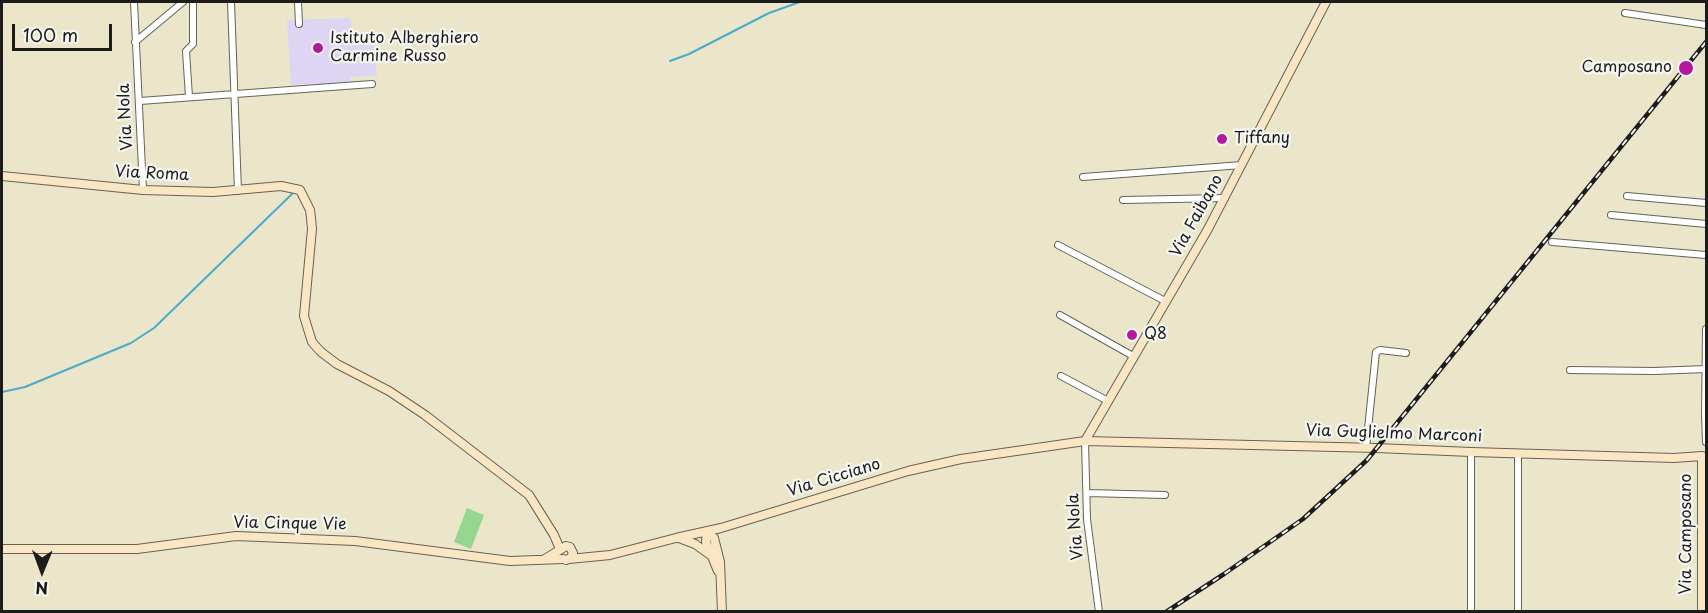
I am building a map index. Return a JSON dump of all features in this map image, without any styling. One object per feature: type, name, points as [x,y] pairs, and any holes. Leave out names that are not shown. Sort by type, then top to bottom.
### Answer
[{"type":"street","name":"Via Nola","points":[[134,2],[143,190]]},
{"type":"street","points":[[135,42],[183,2]]},
{"type":"street","points":[[189,97],[186,51],[194,44],[193,2]]},
{"type":"street","points":[[231,2],[238,191]]},
{"type":"street","points":[[298,2],[299,24]]},
{"type":"street","name":"Via Faibano","points":[[1085,441],[1225,198],[1326,2]]},
{"type":"street","points":[[1625,13],[1707,26]]},
{"type":"street","points":[[140,101],[372,84]]},
{"type":"street","points":[[1083,177],[1242,165]]},
{"type":"street","name":"Via Roma","points":[[2,176],[143,190],[238,191],[281,186],[300,190],[310,210],[312,229],[304,316],[312,342],[337,364],[390,391],[425,415],[528,495],[565,553]]},
{"type":"street","points":[[1627,196],[1707,203]]},
{"type":"street","points":[[1123,200],[1225,198]]},
{"type":"street","points":[[1611,215],[1707,224]]},
{"type":"street","points":[[1552,242],[1707,255]]},
{"type":"street","points":[[1058,245],[1165,301]]},
{"type":"street","points":[[1060,315],[1133,357]]},
{"type":"street","points":[[1707,329],[1707,442]]},
{"type":"street","points":[[1366,448],[1376,352],[1406,353]]},
{"type":"street","points":[[1570,370],[1706,369]]},
{"type":"street","points":[[1061,376],[1108,401]]},
{"type":"street","name":"Via Nola","points":[[1085,441],[1087,519],[1099,612]]},
{"type":"street","name":"Via Guglielmo Marconi","points":[[1085,441],[1674,458],[1704,453]]},
{"type":"street","name":"Via Cicciano","points":[[565,553],[595,557],[618,554],[721,528],[908,471],[961,459],[1085,441]]},
{"type":"street","points":[[1471,612],[1472,452]]},
{"type":"street","points":[[1518,453],[1518,612]]},
{"type":"street","name":"Via Camposano","points":[[1702,612],[1704,453]]},
{"type":"street","points":[[1087,493],[1165,495]]},
{"type":"street","points":[[714,553],[721,528]]},
{"type":"street","points":[[707,532],[706,542],[714,553],[722,579],[722,612]]},
{"type":"street","name":"Via Cinque Vie","points":[[2,549],[137,549],[236,536],[355,541],[510,561],[542,560],[565,553]]},
{"type":"street","points":[[676,538],[714,553]]},
{"type":"shaded area","points":[[350,18],[353,36],[373,35],[377,76],[350,77],[351,83],[291,85],[287,20]]},
{"type":"green space","points":[[467,508],[484,515],[471,549],[454,542]]},
{"type":"waterway","points":[[670,61],[689,54],[769,13],[800,2]]},
{"type":"waterway","points":[[2,392],[25,387],[131,343],[154,328],[292,194]]},
{"type":"railway","points":[[1166,612],[1303,519],[1367,460],[1706,42]]},
{"type":"place","name":"Istituto Alberghiero Carmine Russo","points":[[318,48]]},
{"type":"place","name":"Camposano","points":[[1686,68]]},
{"type":"place","name":"Tiffany","points":[[1222,139]]},
{"type":"place","name":"Q8","points":[[1132,335]]}]
